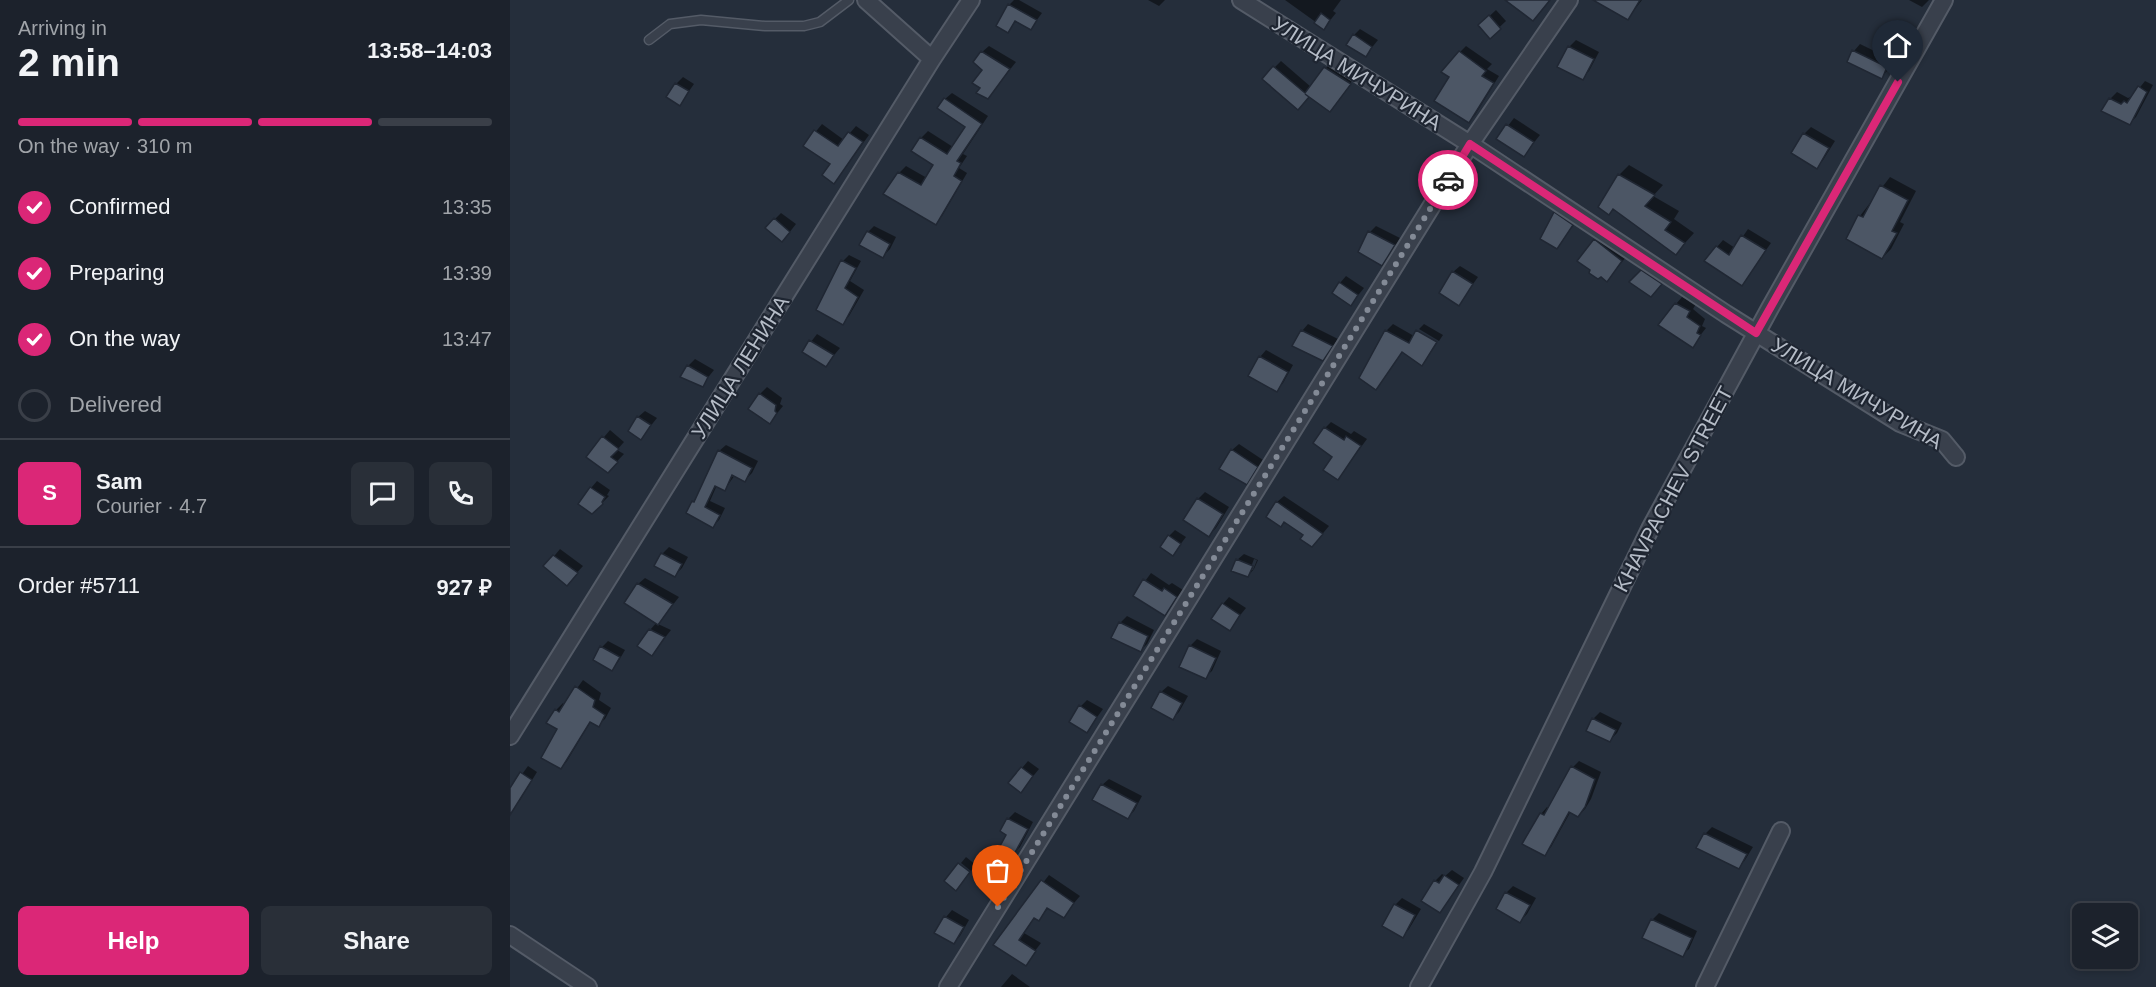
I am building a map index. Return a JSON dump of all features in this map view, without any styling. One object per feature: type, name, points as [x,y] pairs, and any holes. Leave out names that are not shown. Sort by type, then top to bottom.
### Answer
[{"type":"street","points":[[867,0],[932,59]]},
{"type":"street","name":"УЛИЦА ЛЕНИНА","points":[[510,736],[970,0]]},
{"type":"street","name":"УЛИЦА МИЧУРИНА","points":[[1241,0],[1470,144],[1756,333],[1900,423],[1942,440],[1956,458]]},
{"type":"street","points":[[948,987],[1470,144],[1569,0]]},
{"type":"street","name":"KHAVPACHEV STREET","points":[[1419,987],[1483,872],[1651,527],[1756,333],[1944,0]]},
{"type":"street","points":[[1705,987],[1781,831]]},
{"type":"street","points":[[510,935],[588,987]]},
{"type":"lane","points":[[649,40],[670,24],[701,20],[765,26],[804,26],[820,22],[849,0]]},
{"type":"building","points":[[1505,0],[1550,0],[1533,21]]},
{"type":"building","points":[[1593,0],[1640,0],[1628,20]]},
{"type":"building","points":[[1008,4],[1037,20],[1031,30],[1015,21],[1008,33],[996,26]]},
{"type":"building","points":[[1321,13],[1330,20],[1324,30],[1314,23]]},
{"type":"building","points":[[1489,15],[1501,29],[1490,39],[1478,25]]},
{"type":"building","points":[[1353,34],[1372,47],[1366,57],[1346,45]]},
{"type":"building","points":[[1568,46],[1594,59],[1583,80],[1557,67]]},
{"type":"building","points":[[1852,50],[1887,67],[1882,79],[1847,62]]},
{"type":"building","points":[[981,51],[1010,69],[988,99],[976,93],[980,88],[972,83],[982,70],[973,62]]},
{"type":"building","points":[[1459,51],[1486,71],[1482,76],[1494,83],[1469,123],[1434,101],[1449,77],[1441,72]]},
{"type":"building","points":[[1273,66],[1305,93],[1324,67],[1351,84],[1330,112],[1305,94],[1309,97],[1298,110],[1262,79]]},
{"type":"building","points":[[675,83],[689,91],[680,106],[666,97]]},
{"type":"building","points":[[2138,86],[2147,92],[2130,125],[2101,111],[2109,98],[2121,104],[2124,101],[2127,103]]},
{"type":"building","points":[[944,98],[982,124],[957,161],[961,163],[954,176],[962,181],[936,225],[883,194],[898,172],[921,185],[933,165],[911,151],[920,137],[947,154],[965,127],[937,108]]},
{"type":"building","points":[[1506,124],[1534,142],[1524,157],[1496,139]]},
{"type":"building","points":[[814,130],[838,146],[848,132],[863,142],[834,184],[822,175],[830,164],[803,146]]},
{"type":"building","points":[[1803,133],[1829,148],[1817,169],[1791,153]]},
{"type":"building","points":[[1618,174],[1655,195],[1645,206],[1671,222],[1665,230],[1685,243],[1676,255],[1613,209],[1609,215],[1598,207]]},
{"type":"building","points":[[1880,185],[1908,200],[1892,231],[1897,233],[1882,259],[1846,239],[1858,215],[1863,217]]},
{"type":"building","points":[[1554,212],[1573,225],[1557,249],[1540,239]]},
{"type":"building","points":[[774,218],[790,232],[782,242],[765,228]]},
{"type":"building","points":[[867,231],[890,244],[883,258],[859,245]]},
{"type":"building","points":[[1368,231],[1395,245],[1382,266],[1358,252]]},
{"type":"building","points":[[1741,235],[1766,250],[1742,286],[1704,261],[1716,246],[1729,255]]},
{"type":"building","points":[[1594,239],[1622,261],[1607,282],[1589,273],[1590,270],[1577,261]]},
{"type":"building","points":[[841,260],[856,268],[845,288],[858,297],[843,325],[816,310]]},
{"type":"building","points":[[1641,270],[1662,284],[1651,297],[1629,282]]},
{"type":"building","points":[[1452,271],[1473,284],[1459,306],[1439,293]]},
{"type":"building","points":[[1339,282],[1358,295],[1351,306],[1332,293]]},
{"type":"building","points":[[1675,303],[1690,311],[1687,317],[1700,326],[1697,333],[1701,335],[1693,348],[1658,325]]},
{"type":"building","points":[[1301,330],[1333,346],[1323,361],[1292,346]]},
{"type":"building","points":[[1385,330],[1409,343],[1416,330],[1437,342],[1422,366],[1402,352],[1376,390],[1359,378]]},
{"type":"building","points":[[809,340],[834,355],[826,367],[802,352]]},
{"type":"building","points":[[1259,356],[1288,372],[1277,392],[1248,376]]},
{"type":"building","points":[[687,365],[708,377],[703,387],[680,377]]},
{"type":"building","points":[[759,393],[776,405],[777,413],[770,424],[748,409]]},
{"type":"building","points":[[637,416],[651,425],[641,440],[628,431]]},
{"type":"building","points":[[1324,427],[1344,440],[1346,436],[1361,446],[1338,480],[1323,470],[1332,457],[1313,443]]},
{"type":"building","points":[[602,436],[619,449],[611,457],[618,462],[608,473],[586,457]]},
{"type":"building","points":[[1231,449],[1258,467],[1247,485],[1219,469]]},
{"type":"building","points":[[718,450],[752,468],[745,482],[732,475],[725,491],[715,486],[705,507],[720,515],[713,528],[686,513],[692,501],[694,502]]},
{"type":"building","points":[[590,487],[605,497],[603,504],[592,514],[578,504]]},
{"type":"building","points":[[1197,498],[1223,514],[1209,537],[1183,520]]},
{"type":"building","points":[[1276,501],[1323,534],[1312,547],[1300,539],[1303,535],[1284,522],[1281,527],[1266,517]]},
{"type":"building","points":[[1168,535],[1181,544],[1173,556],[1160,547]]},
{"type":"building","points":[[661,553],[682,564],[675,577],[654,566]]},
{"type":"building","points":[[553,555],[578,573],[567,586],[543,566]]},
{"type":"building","points":[[1236,559],[1253,566],[1248,577],[1231,571]]},
{"type":"building","points":[[1143,579],[1162,591],[1164,588],[1177,597],[1165,616],[1133,596]]},
{"type":"building","points":[[637,583],[673,604],[658,625],[624,603]]},
{"type":"building","points":[[1222,603],[1240,615],[1230,631],[1211,619]]},
{"type":"building","points":[[1119,622],[1148,636],[1141,652],[1111,638]]},
{"type":"building","points":[[649,629],[665,637],[652,656],[637,646]]},
{"type":"building","points":[[1189,645],[1216,658],[1206,679],[1179,667]]},
{"type":"building","points":[[600,646],[620,657],[612,671],[593,660]]},
{"type":"building","points":[[575,686],[595,700],[593,707],[605,715],[599,727],[590,722],[561,769],[541,758],[557,729],[546,723],[555,709],[559,712]]},
{"type":"building","points":[[1160,691],[1182,703],[1173,720],[1151,708]]},
{"type":"building","points":[[1079,705],[1097,717],[1087,733],[1069,722]]},
{"type":"building","points":[[1592,718],[1616,730],[1610,742],[1586,731]]},
{"type":"building","points":[[1571,766],[1595,779],[1585,807],[1578,817],[1569,812],[1545,856],[1522,844],[1540,813],[1544,815]]},
{"type":"building","points":[[1021,767],[1033,776],[1021,793],[1008,783]]},
{"type":"building","points":[[520,772],[532,780],[510,815],[510,788]]},
{"type":"building","points":[[1101,784],[1137,803],[1128,819],[1092,800]]},
{"type":"building","points":[[1007,818],[1028,829],[1013,856],[999,848],[1006,835],[1000,831]]},
{"type":"building","points":[[1704,833],[1747,854],[1739,869],[1696,848]]},
{"type":"building","points":[[958,863],[970,872],[956,891],[944,881]]},
{"type":"building","points":[[1444,875],[1459,885],[1440,913],[1421,901],[1434,880],[1439,883]]},
{"type":"building","points":[[1041,880],[1074,903],[1064,918],[1047,908],[1039,921],[1034,918],[1019,940],[1036,951],[1026,966],[993,945]]},
{"type":"building","points":[[1505,892],[1530,905],[1520,923],[1496,909]]},
{"type":"building","points":[[1394,904],[1415,915],[1403,938],[1382,926]]},
{"type":"building","points":[[944,916],[964,927],[954,944],[934,933]]},
{"type":"building","points":[[1651,919],[1692,938],[1683,957],[1642,938]]},
{"type":"way so far","points":[[998,907],[1448,180]]},
{"type":"route","points":[[1448,180],[1470,144],[1756,333],[1898,82]]}]
